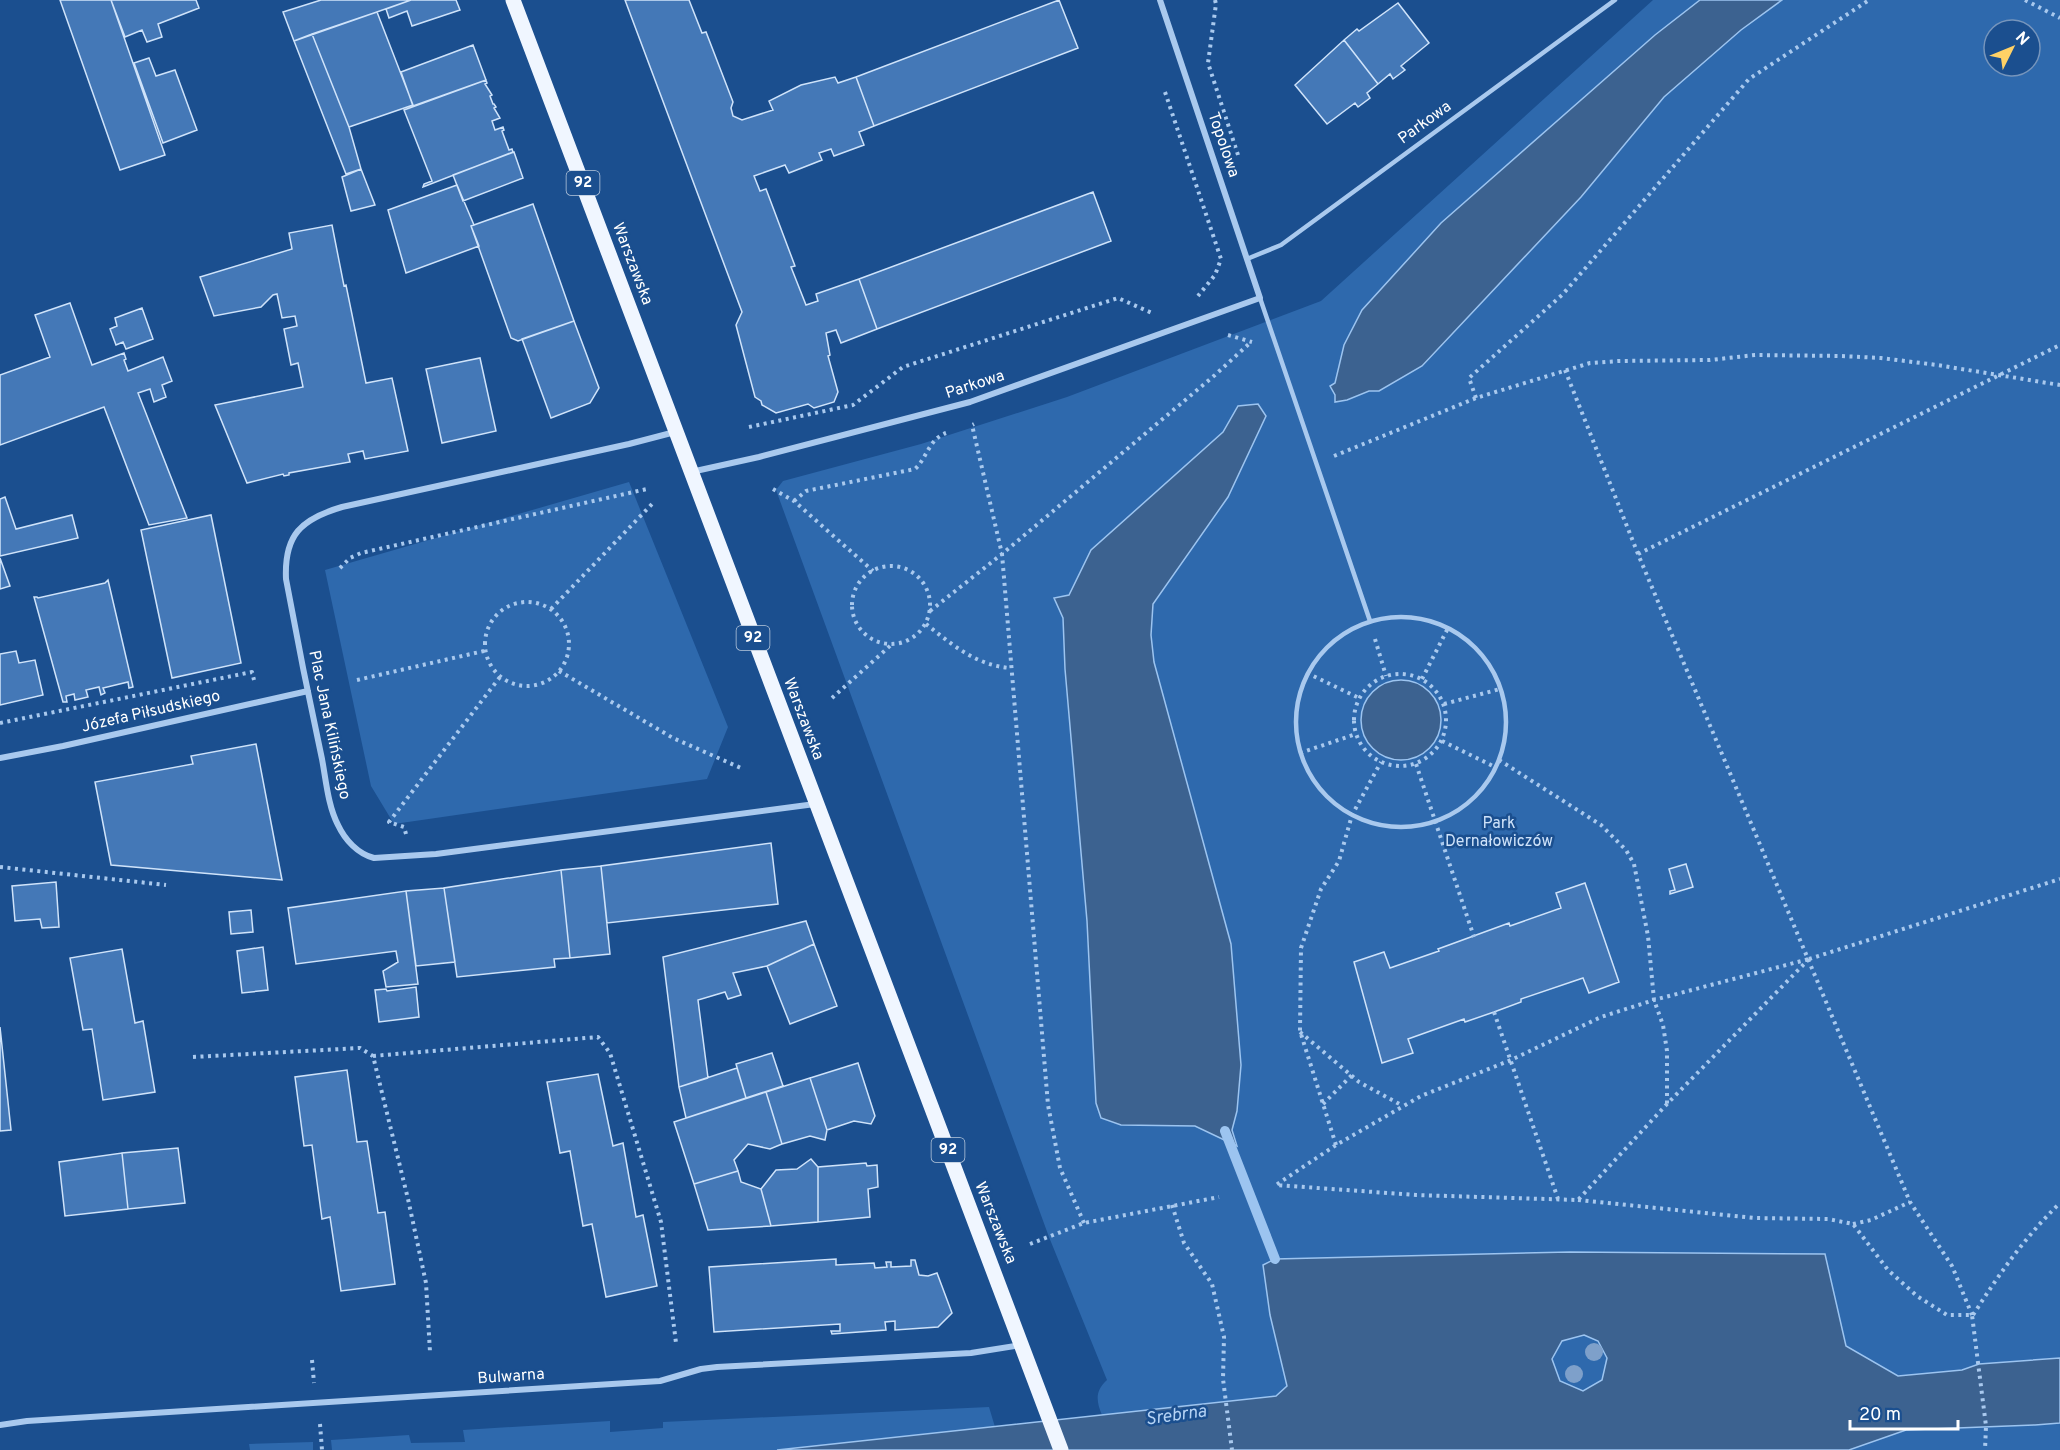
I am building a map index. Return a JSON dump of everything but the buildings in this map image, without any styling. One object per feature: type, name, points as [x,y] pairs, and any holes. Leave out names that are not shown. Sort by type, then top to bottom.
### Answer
[{"type":"main road","name":"Warszawska","points":[[513,0],[1061,1450]]},
{"type":"street","name":"Topolowa","points":[[1160,0],[1260,298]]},
{"type":"street","name":"Parkowa","points":[[691,472],[759,457],[970,402],[1260,298]]},
{"type":"street","name":"Plac Jana Kilińskiego","points":[[675,432],[342,507],[314,517],[295,532],[288,547],[285,565],[286,579],[337,824],[345,836],[365,856],[374,858],[436,854],[815,804]]},
{"type":"street","name":"Józefa Piłsudskiego","points":[[0,758],[308,691]]},
{"type":"street","name":"Bulwarna","points":[[0,1425],[27,1421],[660,1381],[701,1369],[717,1367],[971,1353],[1022,1345]]},
{"type":"lane","name":"Parkowa","points":[[1246,259],[1281,245],[1615,0]]},
{"type":"lane","points":[[1260,298],[1370,621]]},
{"type":"lane","points":[[1389,617],[1409,617],[1448,628],[1470,643],[1488,664],[1500,689],[1506,724],[1499,760],[1481,790],[1460,809],[1436,821],[1408,827],[1379,825],[1352,815],[1330,800],[1312,778],[1300,753],[1295,726],[1298,699],[1307,673],[1330,644],[1344,633],[1370,621],[1389,617]]},
{"type":"path","points":[[1215,0],[1208,63],[1240,163]]},
{"type":"path","points":[[1476,398],[1469,378],[1563,294],[1749,79],[1869,0]]},
{"type":"path","points":[[2025,0],[2060,18]]},
{"type":"path","points":[[1165,91],[1221,259],[1215,275],[1205,290],[1194,299]]},
{"type":"path","points":[[749,427],[853,405],[903,367],[1118,298],[1153,314]]},
{"type":"path","points":[[1218,338],[1229,334]]},
{"type":"path","points":[[930,611],[1002,554],[1251,342]]},
{"type":"path","points":[[1638,554],[2060,345]]},
{"type":"path","points":[[1317,462],[1476,398],[1590,363],[1710,360],[1755,355],[1881,358],[2060,385]]},
{"type":"path","points":[[1565,370],[1638,554],[1910,1202],[1952,1266],[1972,1316],[1986,1426],[1984,1450]]},
{"type":"path","points":[[962,428],[983,421]]},
{"type":"path","points":[[972,425],[1002,554],[1048,1105],[1060,1168],[1084,1223]]},
{"type":"path","points":[[794,501],[806,490],[915,469],[921,464],[935,438],[951,432]]},
{"type":"path","points":[[340,568],[350,558],[361,553],[647,489]]},
{"type":"path","points":[[773,489],[794,501],[873,571]]},
{"type":"path","points":[[550,609],[653,503]]},
{"type":"path","points":[[885,567],[897,567],[914,574],[925,588],[930,599],[930,611],[926,624],[912,639],[892,644],[879,642],[867,636],[858,627],[852,602],[855,590],[862,579],[873,571],[885,567]]},
{"type":"path","points":[[538,603],[561,618],[567,631],[569,645],[567,659],[549,680],[538,685],[512,684],[500,677],[493,670],[484,651],[486,630],[491,620],[512,604],[538,603]]},
{"type":"path","points":[[1370,621],[1386,676]]},
{"type":"path","points":[[926,624],[957,648],[994,667],[1011,668]]},
{"type":"path","points":[[1422,679],[1448,628]]},
{"type":"path","points":[[832,698],[892,644]]},
{"type":"path","points":[[357,681],[484,651]]},
{"type":"path","points":[[559,671],[673,738],[741,768]]},
{"type":"path","points":[[0,723],[252,672],[258,702]]},
{"type":"path","points":[[1307,673],[1359,698]]},
{"type":"path","points":[[1406,673],[1422,679],[1432,685],[1444,704],[1446,725],[1442,741],[1431,756],[1416,764],[1398,767],[1381,762],[1367,753],[1357,739],[1353,723],[1355,706],[1363,691],[1376,680],[1386,676],[1406,673]]},
{"type":"path","points":[[410,856],[404,827],[389,822],[500,677]]},
{"type":"path","points":[[1444,704],[1500,689]]},
{"type":"path","points":[[1300,753],[1356,734]]},
{"type":"path","points":[[1442,741],[1495,767]]},
{"type":"path","points":[[1499,760],[1601,825],[1626,850],[1634,864],[1648,936],[1654,1000],[1663,1025],[1667,1051],[1667,1104]]},
{"type":"path","points":[[1336,1145],[1300,1031],[1301,948],[1321,889],[1339,861],[1352,815],[1381,762]]},
{"type":"path","points":[[1416,764],[1474,937]]},
{"type":"path","points":[[0,867],[166,885]]},
{"type":"path","points":[[1910,1202],[1871,1220],[1853,1224],[1828,1219],[1755,1218],[1578,1200],[1416,1195],[1276,1185],[1336,1145],[1421,1096],[1510,1060],[1601,1017],[1654,1000],[1809,959],[2060,879]]},
{"type":"path","points":[[1578,1200],[1667,1104],[1809,959]]},
{"type":"path","points":[[1494,1012],[1558,1199]]},
{"type":"path","points":[[1300,1031],[1359,1082],[1403,1106]]},
{"type":"path","points":[[193,1057],[360,1048],[373,1056],[598,1037],[610,1053],[661,1222],[676,1343]]},
{"type":"path","points":[[373,1056],[426,1283],[430,1352]]},
{"type":"path","points":[[1323,1104],[1352,1075]]},
{"type":"path","points":[[1030,1244],[1084,1223],[1219,1197]]},
{"type":"path","points":[[1972,1316],[2006,1263],[2060,1203]]},
{"type":"path","points":[[1172,1205],[1184,1243],[1212,1284],[1224,1336],[1223,1379],[1232,1450]]},
{"type":"path","points":[[1853,1224],[1888,1270],[1917,1296],[1947,1315],[1972,1316]]},
{"type":"path","points":[[312,1360],[315,1390]]},
{"type":"path","points":[[319,1417],[322,1450]]},
{"type":"green space","name":"Park Dernałowiczów","points":[[1653,0],[2060,0],[2060,1450],[1128,1450],[1117,1414],[1102,1415],[1098,1396],[1100,1388],[1107,1380],[1049,1237],[776,490],[783,481],[921,444],[1067,397],[1321,301]]},
{"type":"green space","points":[[629,482],[728,727],[707,779],[394,824],[371,786],[325,570]]},
{"type":"green space","points":[[989,1407],[995,1427],[777,1450],[332,1450],[331,1440],[409,1435],[411,1443],[465,1442],[463,1430],[610,1421],[610,1432],[663,1428],[663,1422]]},
{"type":"green space","points":[[313,1442],[313,1450],[250,1450],[249,1444]]},
{"type":"water","points":[[1700,0],[1782,0],[1741,30],[1664,97],[1581,197],[1422,366],[1379,391],[1369,391],[1335,402],[1335,395],[1330,386],[1335,383],[1344,345],[1362,310],[1441,223],[1655,35]]},
{"type":"water","points":[[1258,404],[1266,416],[1228,497],[1153,604],[1151,635],[1154,662],[1231,944],[1241,1065],[1237,1111],[1232,1130],[1237,1146],[1195,1126],[1121,1125],[1101,1118],[1096,1103],[1087,921],[1065,669],[1063,618],[1054,598],[1069,595],[1091,550],[1223,432],[1238,406]]},
{"type":"water","points":[[1401,680],[1416,683],[1429,692],[1438,705],[1441,720],[1438,735],[1429,748],[1416,757],[1401,760],[1386,757],[1373,748],[1364,735],[1361,720],[1364,705],[1373,692],[1386,683]]},
{"type":"water","name":"Srebrna","points":[[1570,1252],[1825,1254],[1846,1346],[1898,1376],[1962,1370],[1979,1364],[2060,1358],[2060,1423],[1906,1430],[1849,1450],[777,1450],[1276,1396],[1287,1386],[1270,1315],[1263,1265],[1275,1259]],"holes":[[[1584,1335],[1598,1341],[1607,1358],[1602,1380],[1583,1391],[1560,1381],[1552,1359],[1562,1341]]]},
{"type":"waterway","points":[[1225,1131],[1275,1259]]}]
